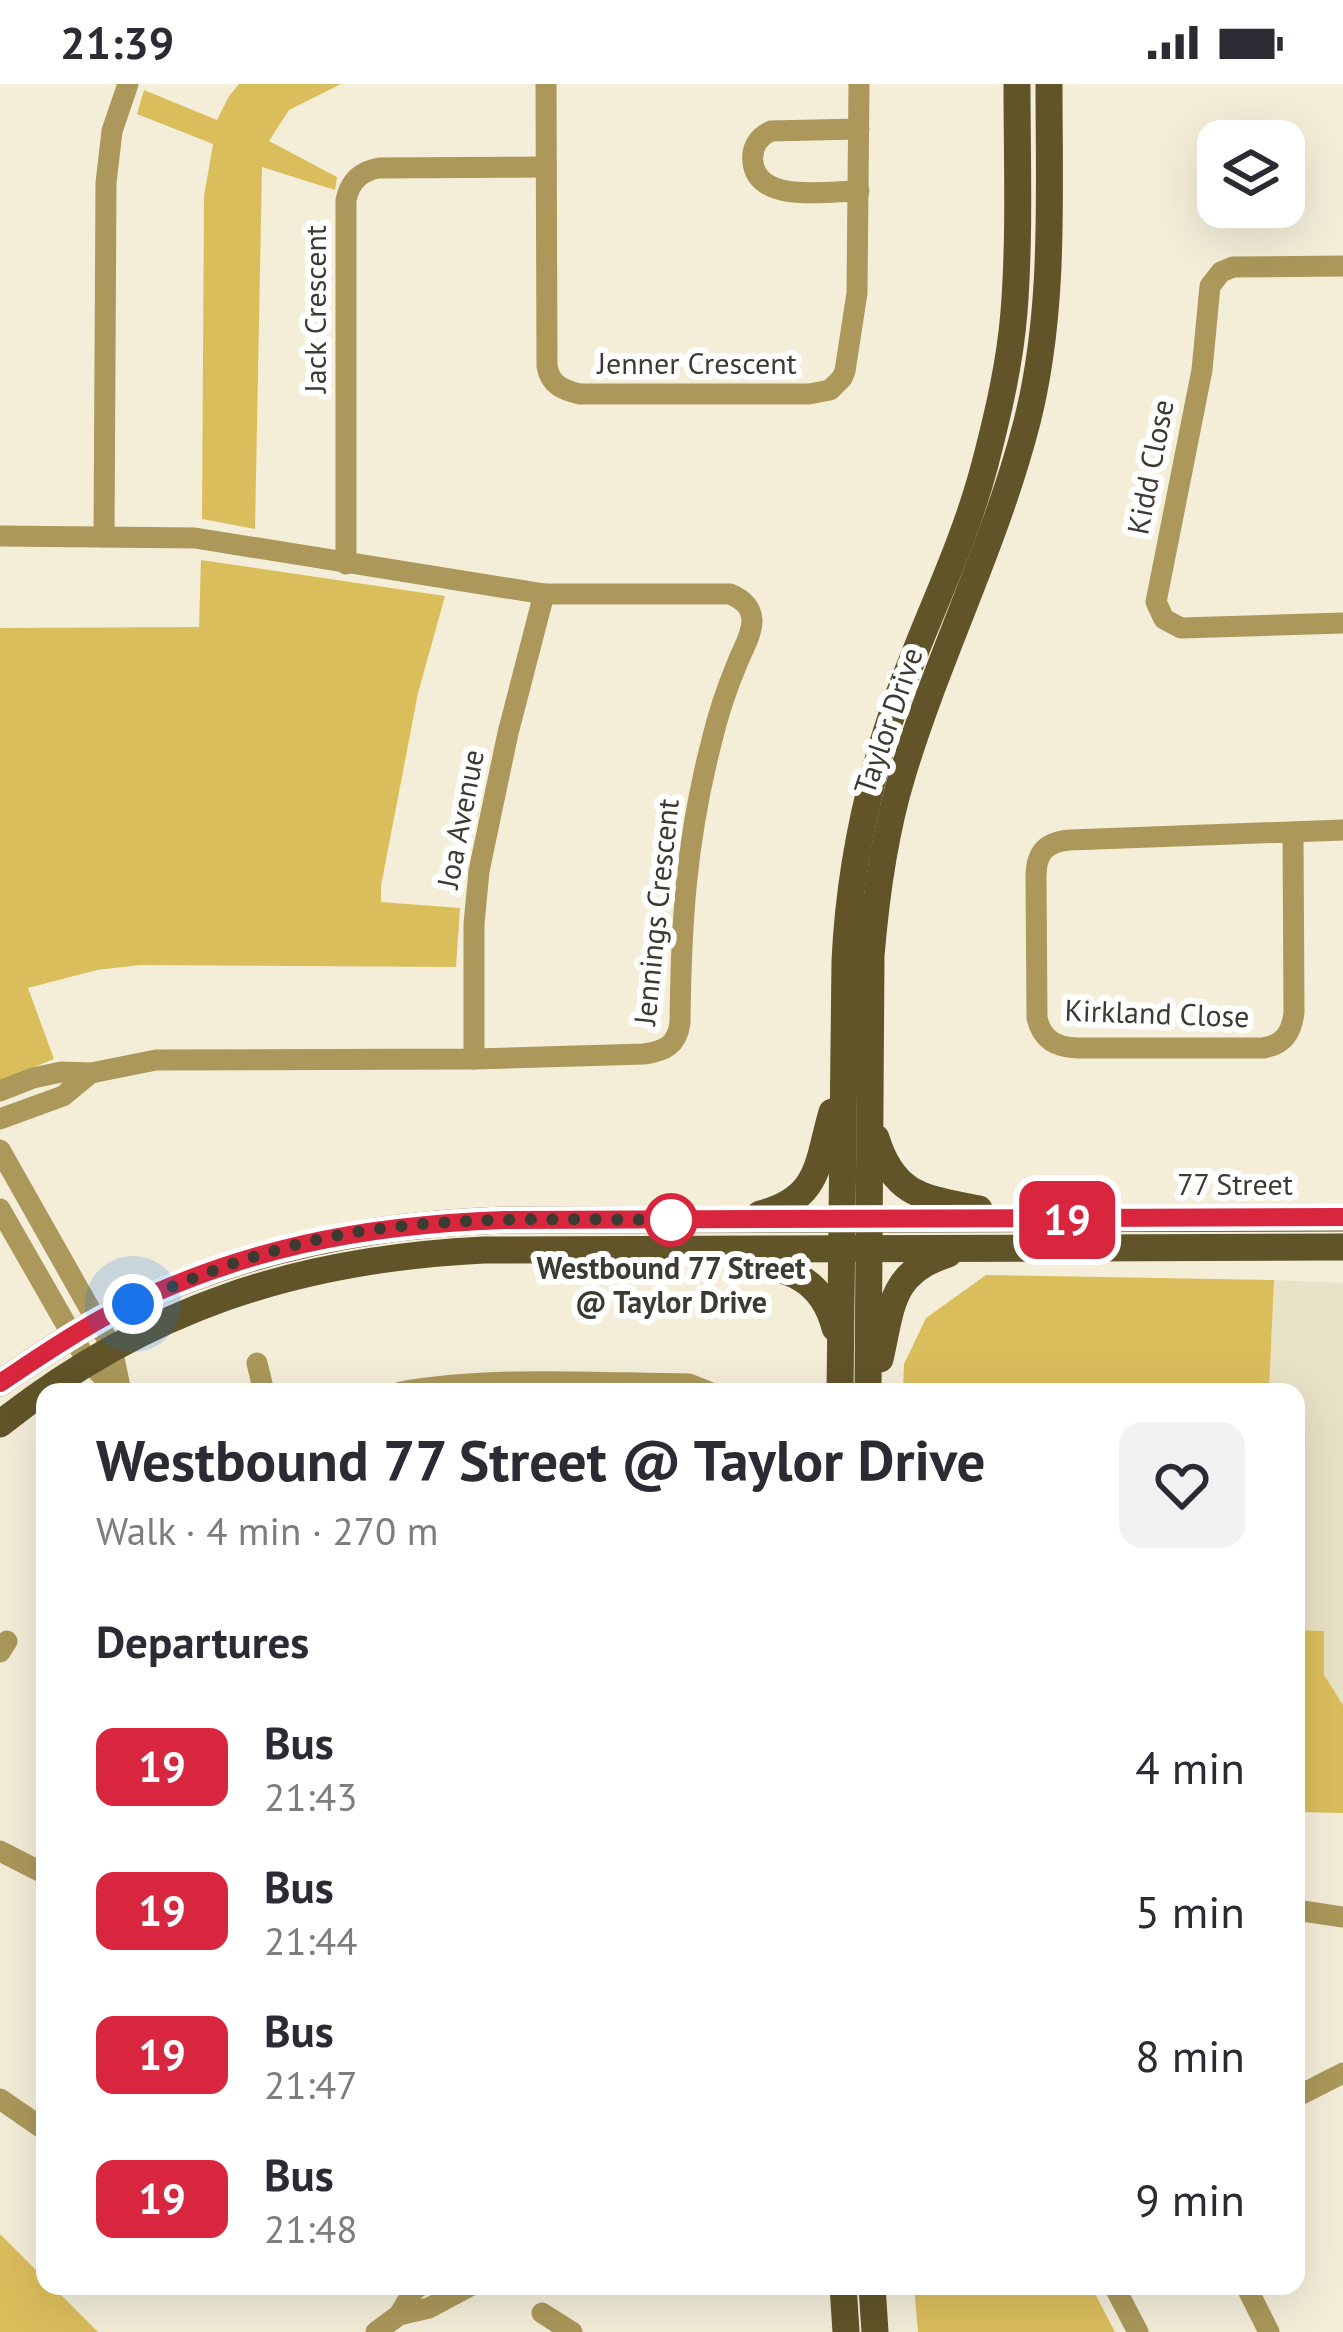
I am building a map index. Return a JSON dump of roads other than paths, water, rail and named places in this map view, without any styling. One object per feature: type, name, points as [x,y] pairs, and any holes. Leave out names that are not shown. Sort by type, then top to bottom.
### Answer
[{"type":"main road","name":"Taylor Drive","points":[[840,1383],[848,897],[867,794],[893,710],[984,469],[1007,365],[1016,272],[1017,84]]},
{"type":"main road","name":"Taylor Drive","points":[[870,1383],[875,899],[886,837],[917,732],[1018,456],[1037,374],[1049,272],[1049,84]]},
{"type":"main road","points":[[739,1219],[775,1210],[803,1194],[814,1174],[844,1075]]},
{"type":"main road","points":[[870,1117],[883,1160],[900,1184],[934,1199],[1030,1220]]},
{"type":"main road","name":"77 Street","points":[[840,1233],[1030,1220],[1343,1217]]},
{"type":"main road","points":[[0,1383],[85,1329],[158,1292],[243,1260],[328,1237],[433,1223],[504,1220],[739,1219],[840,1233]]},
{"type":"main road","points":[[55,1383],[191,1310],[252,1287],[363,1261],[484,1250],[668,1249],[840,1233]]},
{"type":"main road","name":"77 Street","points":[[870,1233],[992,1246],[1343,1247]]},
{"type":"main road","points":[[872,1383],[904,1278],[926,1261],[992,1246]]},
{"type":"main road","points":[[668,1249],[781,1269],[812,1284],[830,1307],[840,1347]]},
{"type":"main road","points":[[0,1424],[36,1395]]},
{"type":"main road","points":[[844,2295],[846,2332]]},
{"type":"main road","points":[[873,2295],[875,2332]]},
{"type":"street","points":[[104,537],[106,182],[112,131],[128,84]]},
{"type":"street","name":"Jenner Crescent","points":[[546,84],[549,376],[566,391],[580,394],[809,394],[836,386],[845,370],[857,293],[860,84]]},
{"type":"street","points":[[859,129],[765,133],[754,149],[753,161],[763,184],[781,192],[859,191]]},
{"type":"street","name":"Jack Crescent","points":[[346,564],[346,200],[351,184],[364,172],[379,168],[546,167]]},
{"type":"street","name":"Kidd Close","points":[[1343,266],[1233,267],[1220,272],[1210,286],[1202,370],[1156,602],[1164,619],[1180,628],[1343,623]]},
{"type":"street","name":"Jennings Crescent","points":[[0,536],[195,538],[544,594],[730,594],[748,607],[752,624],[712,737],[689,850],[681,926],[680,1023],[676,1038],[665,1049],[644,1054],[473,1059],[156,1060],[91,1073],[61,1072],[0,1091]]},
{"type":"street","name":"Joa Avenue","points":[[473,1059],[473,924],[479,871],[544,594]]},
{"type":"street","name":"Kirkland Close","points":[[1293,832],[1294,1012],[1291,1030],[1281,1042],[1264,1048],[1068,1048],[1052,1043],[1041,1032],[1036,877],[1038,857],[1046,847],[1070,840],[1343,830]]},
{"type":"street","name":"Jennings Crescent","points":[[0,1119],[63,1096],[91,1073]]},
{"type":"street","points":[[0,1150],[115,1383]]},
{"type":"street","points":[[0,1209],[85,1329]]},
{"type":"street","points":[[257,1363],[262,1383]]},
{"type":"street","points":[[0,1851],[36,1869]]},
{"type":"street","points":[[1305,1911],[1343,1917]]},
{"type":"street","points":[[1305,2092],[1343,2073]]},
{"type":"street","points":[[0,2098],[36,2124]]},
{"type":"street","points":[[376,2332],[399,2315],[412,2295]]},
{"type":"street","points":[[399,2315],[430,2308],[450,2295]]},
{"type":"street","points":[[1119,2295],[1138,2332]]},
{"type":"street","points":[[1250,2295],[1269,2332]]},
{"type":"street","points":[[542,2313],[572,2332]]},
{"type":"place","name":"Westbound 77 Street @ Taylor Drive","points":[[671,1220]]}]
